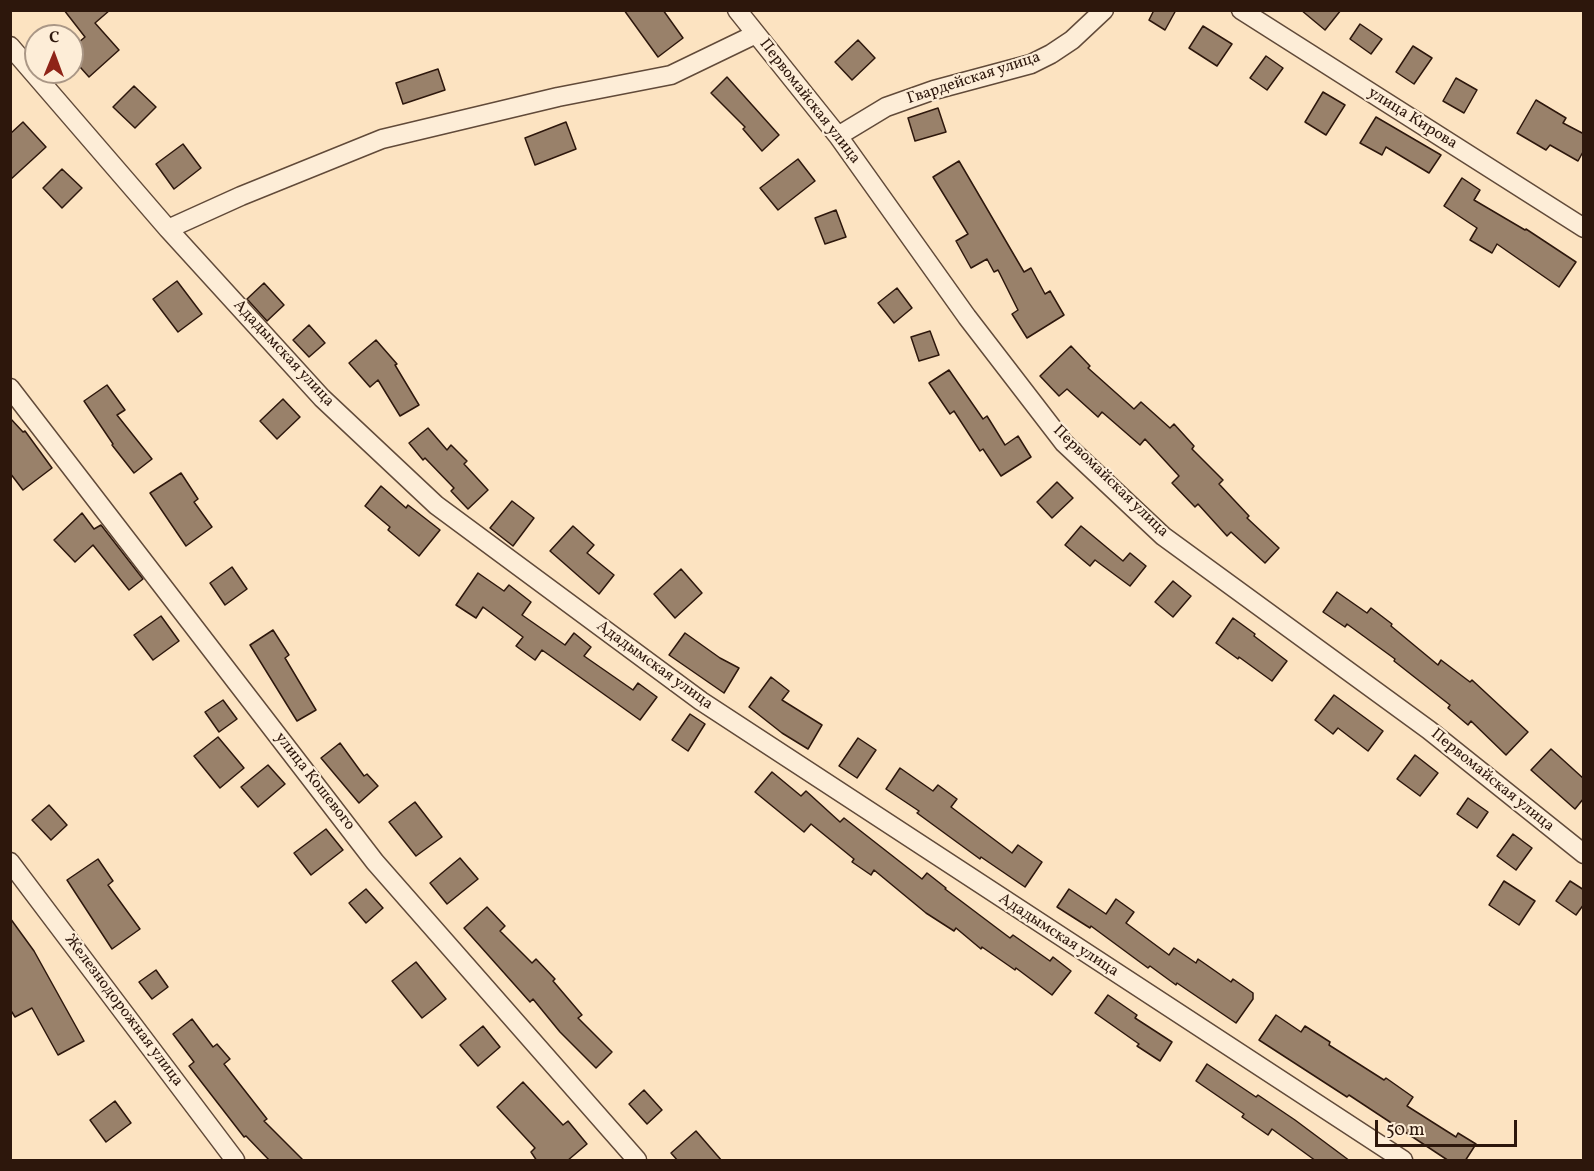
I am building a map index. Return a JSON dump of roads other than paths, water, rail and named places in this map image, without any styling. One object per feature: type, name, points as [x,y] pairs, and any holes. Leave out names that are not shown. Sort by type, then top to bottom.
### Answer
[{"type":"street","name":"Первомайская улица","points":[[736,10],[838,136],[967,317],[1064,443],[1164,536],[1429,730],[1584,854]]},
{"type":"street","name":"Гвардейская улица","points":[[838,136],[886,107],[934,90],[1031,64],[1071,40],[1104,10]]},
{"type":"street","name":"улица Кирова","points":[[1241,10],[1584,228]]},
{"type":"street","points":[[168,230],[241,196],[382,138],[558,97],[671,75],[756,34]]},
{"type":"street","name":"Ададымская улица","points":[[10,46],[168,230],[322,398],[436,505],[701,701],[1403,1161]]},
{"type":"street","name":"улица Кошевого","points":[[10,388],[375,862],[637,1161]]},
{"type":"street","name":"Железнодорожная улица","points":[[10,862],[235,1161]]}]
